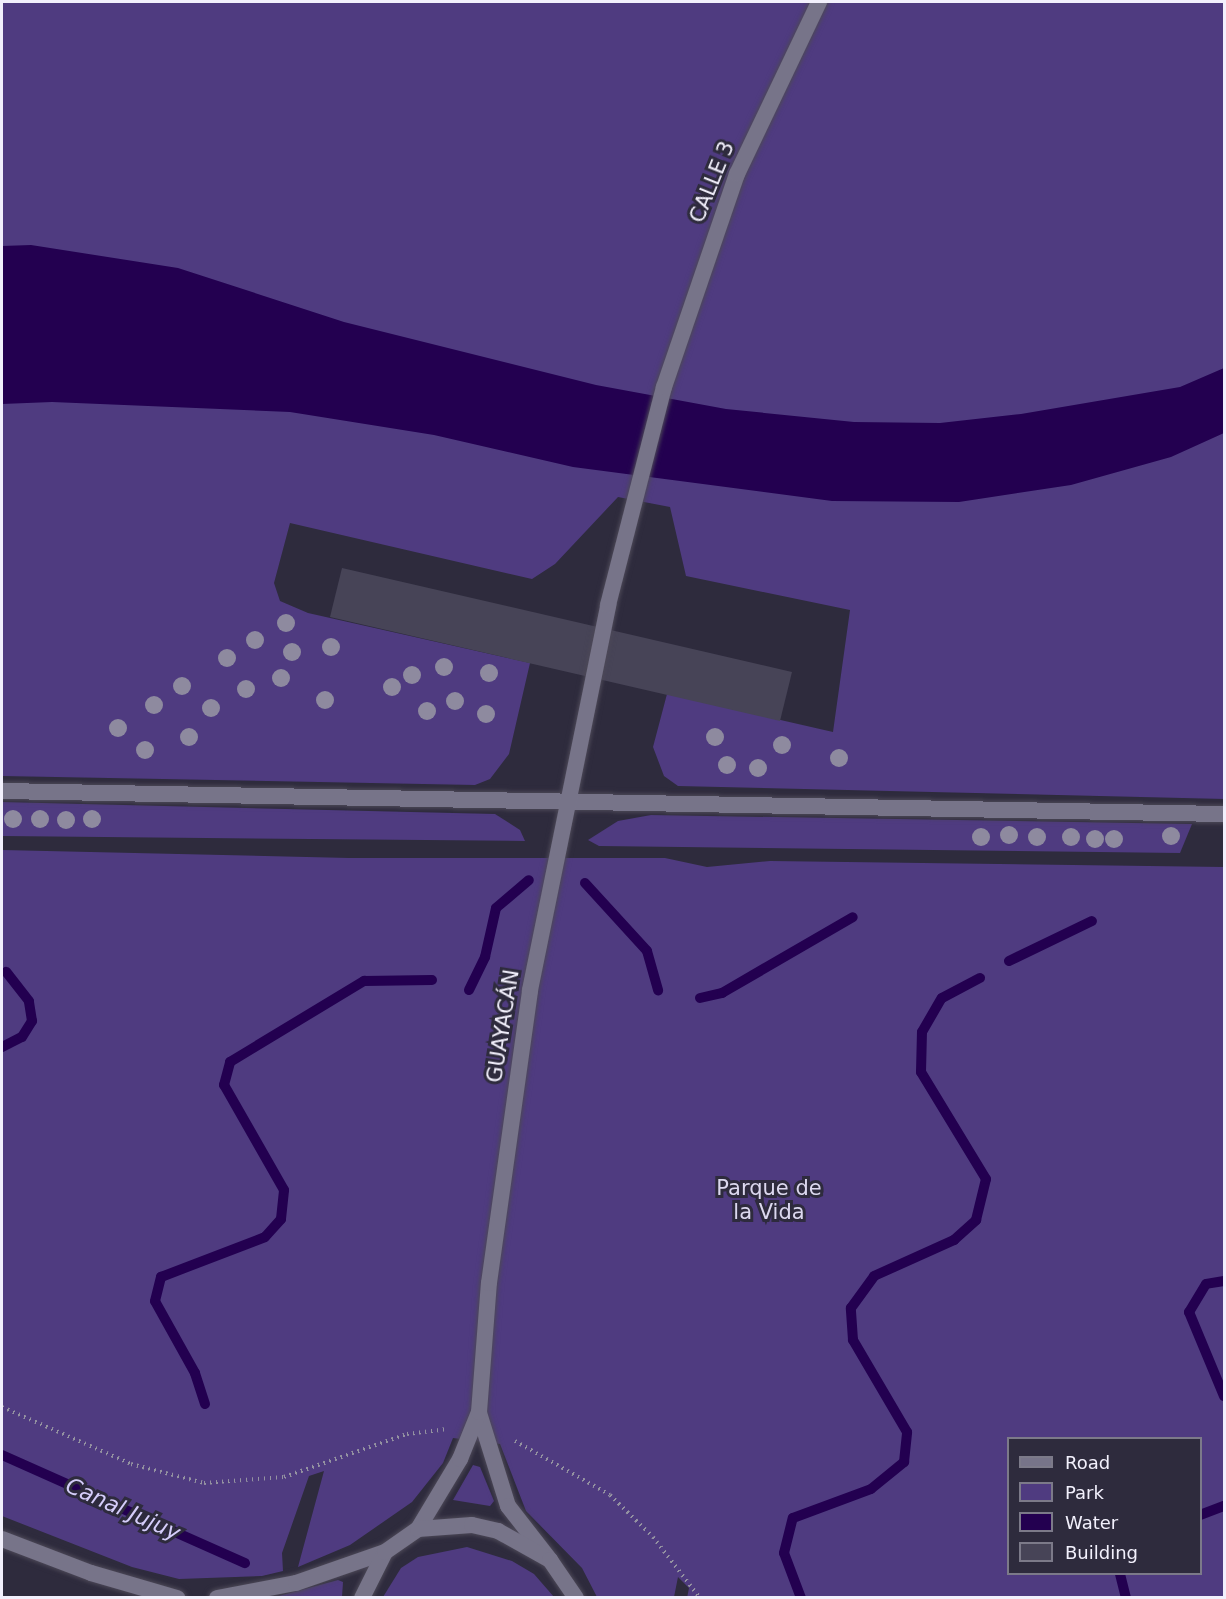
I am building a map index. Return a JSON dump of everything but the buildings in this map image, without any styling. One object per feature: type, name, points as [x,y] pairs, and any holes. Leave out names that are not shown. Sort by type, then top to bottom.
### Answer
[{"type":"street","name":"CALLE 3","points":[[639,489],[664,387],[737,174],[819,2]]},
{"type":"street","name":"GUAYACÁN","points":[[418,1529],[460,1459],[479,1412],[507,1140],[530,990],[570,803],[598,652],[639,489]]},
{"type":"street","points":[[2,790],[570,803],[1224,814]]},
{"type":"street","name":"GUAYACÁN","points":[[479,1412],[508,1506],[576,1598]]},
{"type":"street","points":[[217,1598],[296,1583],[385,1552],[418,1529],[472,1525],[498,1531],[550,1560]]},
{"type":"street","points":[[2,1539],[100,1577],[177,1598]]},
{"type":"street","points":[[362,1598],[385,1552]]},
{"type":"path","points":[[2,1407],[131,1464],[204,1483],[284,1477],[407,1434],[441,1429]]},
{"type":"path","points":[[513,1440],[610,1495],[653,1537],[700,1598]]},
{"type":"green space","points":[[2,2],[1224,2],[1224,799],[678,786],[664,776],[653,747],[667,694],[833,732],[850,610],[686,576],[670,507],[618,497],[555,564],[532,579],[290,523],[274,583],[280,601],[308,613],[530,663],[509,754],[490,779],[475,785],[2,776]]},
{"type":"green space","points":[[2,802],[495,814],[520,830],[525,841],[2,836]]},
{"type":"green space","points":[[651,815],[1192,824],[1180,853],[599,846],[588,840],[618,821]]},
{"type":"green space","name":"Parque de la Vida","points":[[2,850],[349,858],[665,858],[707,867],[770,861],[1224,867],[1224,1597],[687,1598],[689,1588],[678,1577],[674,1597],[597,1597],[582,1568],[526,1511],[500,1444],[453,1438],[443,1463],[412,1502],[350,1545],[298,1567],[324,1471],[309,1476],[282,1553],[283,1571],[262,1576],[179,1579],[132,1567],[2,1516]]},
{"type":"green space","points":[[473,1465],[480,1467],[494,1501],[490,1506],[453,1500]]},
{"type":"green space","points":[[467,1547],[512,1561],[534,1574],[554,1597],[383,1597],[401,1568],[418,1557]]},
{"type":"green space","points":[[338,1580],[343,1582],[342,1597],[275,1597]]},
{"type":"water","points":[[31,245],[178,268],[344,322],[596,385],[726,409],[854,422],[940,423],[1021,414],[1180,387],[1224,368],[1224,433],[1171,457],[1071,485],[959,502],[832,501],[573,467],[434,435],[290,412],[52,402],[2,404],[2,246]]},
{"type":"waterway","points":[[469,990],[485,957],[496,908],[529,880]]},
{"type":"waterway","points":[[585,883],[647,951],[658,990]]},
{"type":"waterway","points":[[700,998],[722,993],[853,917]]},
{"type":"waterway","points":[[1009,961],[1092,921]]},
{"type":"waterway","points":[[2,1047],[22,1037],[32,1021],[29,1001],[6,972]]},
{"type":"waterway","points":[[801,1598],[784,1553],[793,1518],[871,1489],[904,1462],[907,1432],[853,1340],[851,1308],[874,1276],[954,1240],[976,1220],[986,1179],[921,1072],[922,1032],[942,998],[980,978]]},
{"type":"waterway","points":[[205,1404],[195,1373],[155,1301],[161,1277],[265,1237],[281,1219],[284,1190],[224,1085],[230,1062],[364,981],[432,980]]},
{"type":"waterway","points":[[1224,1281],[1206,1284],[1189,1312],[1224,1396]]},
{"type":"waterway","name":"Canal Jujuy","points":[[2,1455],[245,1563]]},
{"type":"waterway","points":[[1202,1514],[1224,1506]]},
{"type":"waterway","points":[[1120,1575],[1126,1598]]}]
